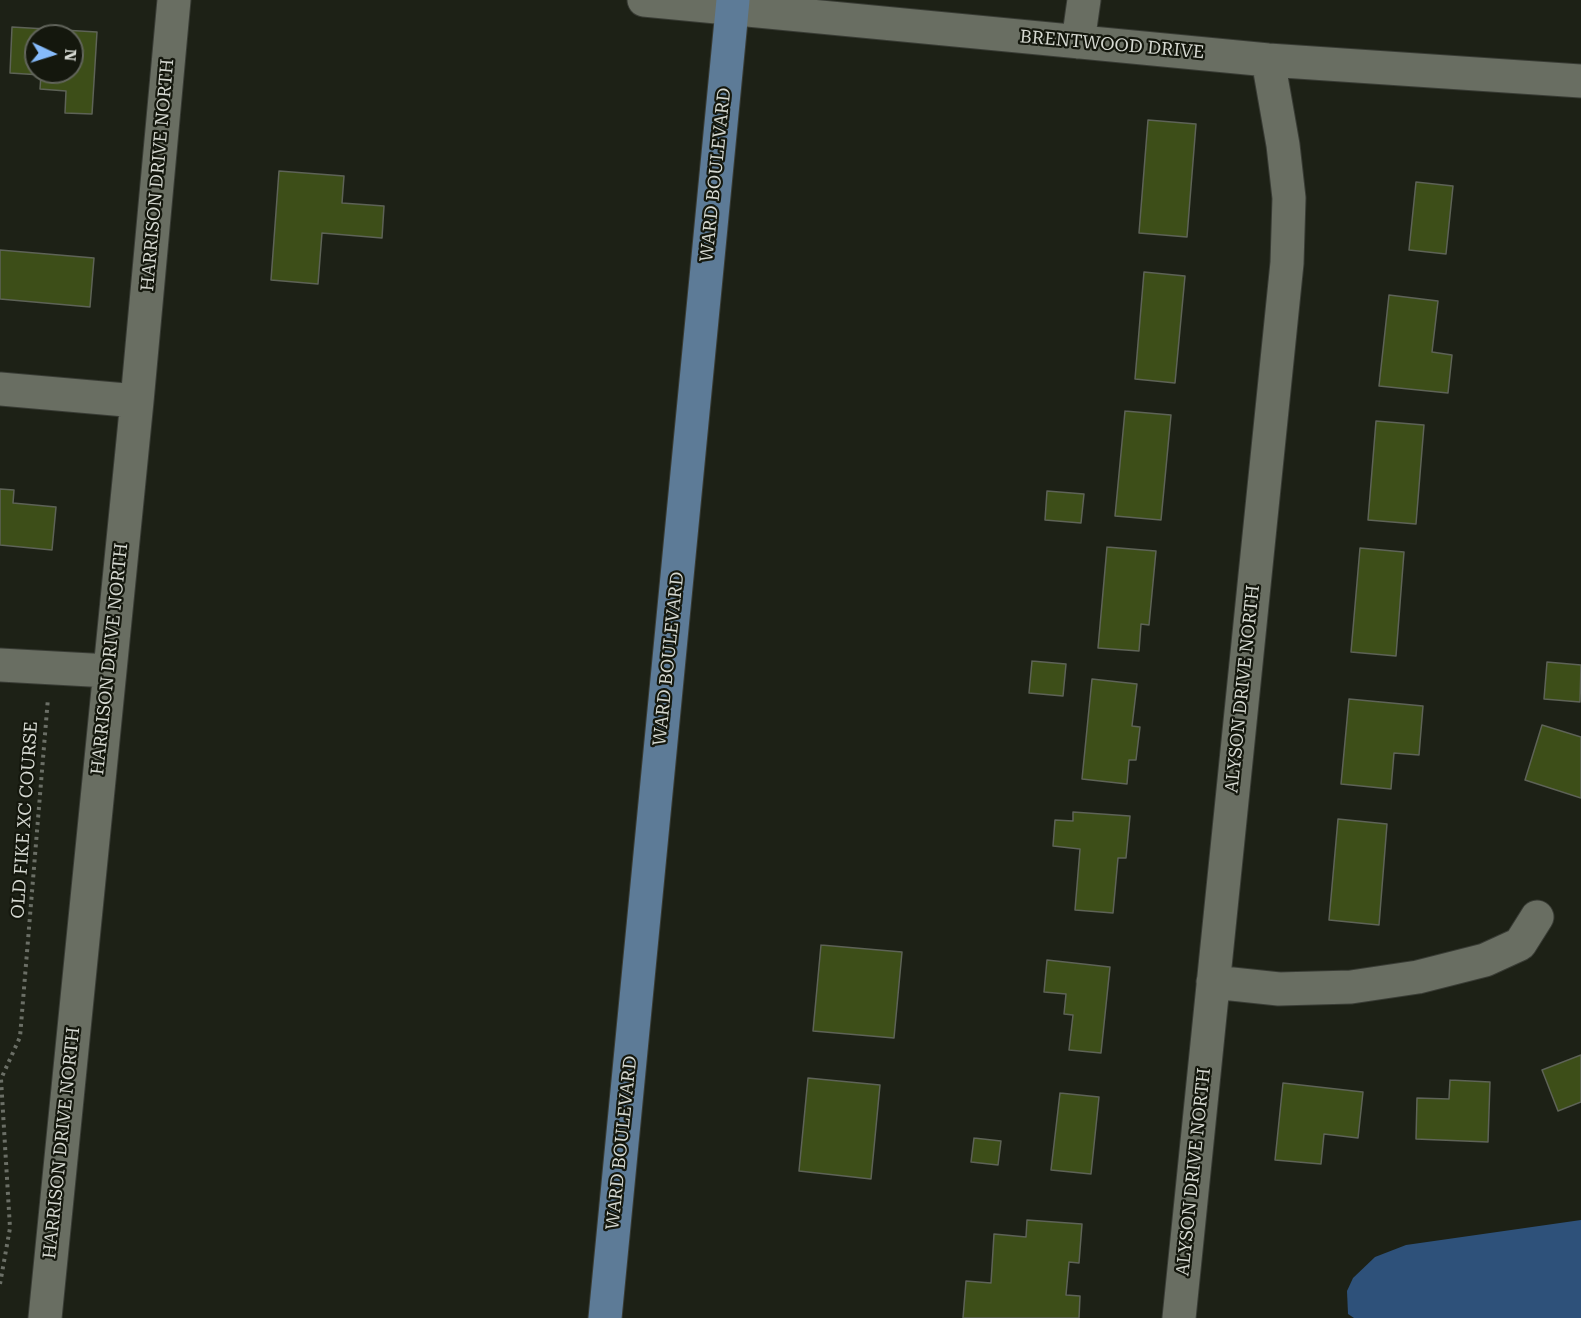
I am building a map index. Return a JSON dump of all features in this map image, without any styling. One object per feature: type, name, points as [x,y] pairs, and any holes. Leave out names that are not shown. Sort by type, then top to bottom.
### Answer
[{"type":"main road","name":"WARD BOULEVARD","points":[[604,1318],[733,4]]},
{"type":"street","name":"HARRISON DRIVE NORTH","points":[[45,1318],[137,401],[174,0]]},
{"type":"street","name":"BRENTWOOD DRIVE","points":[[644,0],[918,13],[1078,42],[1268,60],[1581,81]]},
{"type":"street","points":[[1078,42],[1084,0]]},
{"type":"street","name":"ALYSON DRIVE NORTH","points":[[1179,1318],[1287,263],[1288,198],[1283,145],[1268,60]]},
{"type":"street","points":[[0,389],[137,401]]},
{"type":"street","points":[[0,665],[109,671]]},
{"type":"street","points":[[1213,982],[1279,989],[1351,987],[1418,977],[1485,960],[1520,944],[1537,917]]},
{"type":"path","name":"OLD FIKE XC COURSE","points":[[0,1284],[10,1228],[2,1079],[20,1036],[49,689]]},
{"type":"water","points":[[1581,1220],[1581,1318],[1354,1318],[1348,1314],[1347,1291],[1353,1278],[1375,1257],[1406,1245]]},
{"type":"building","points":[[12,27],[24,28],[24,74],[10,73]]},
{"type":"building","points":[[84,31],[97,32],[92,114],[65,113],[66,91],[40,89],[40,84],[84,84]]},
{"type":"building","points":[[1148,120],[1196,124],[1187,237],[1139,233]]},
{"type":"building","points":[[279,171],[344,176],[342,203],[384,206],[382,238],[322,233],[318,284],[271,280]]},
{"type":"building","points":[[1416,182],[1453,186],[1446,254],[1409,250]]},
{"type":"building","points":[[0,250],[94,258],[90,307],[0,299]]},
{"type":"building","points":[[1144,272],[1185,276],[1175,383],[1135,379]]},
{"type":"building","points":[[1389,295],[1438,301],[1432,352],[1452,355],[1448,393],[1379,386]]},
{"type":"building","points":[[1125,411],[1171,415],[1161,520],[1115,516]]},
{"type":"building","points":[[1376,421],[1424,425],[1416,524],[1368,520]]},
{"type":"building","points":[[0,489],[14,490],[13,503],[56,507],[52,550],[0,545]]},
{"type":"building","points":[[1047,491],[1084,494],[1081,523],[1045,520]]},
{"type":"building","points":[[1107,547],[1156,551],[1149,625],[1141,624],[1139,651],[1098,648]]},
{"type":"building","points":[[1360,548],[1404,552],[1396,656],[1351,652]]},
{"type":"building","points":[[1032,661],[1066,664],[1063,696],[1029,693]]},
{"type":"building","points":[[1547,662],[1581,665],[1580,702],[1544,699]]},
{"type":"building","points":[[1092,679],[1137,684],[1132,726],[1140,727],[1136,760],[1129,760],[1127,784],[1082,779]]},
{"type":"building","points":[[1349,699],[1423,706],[1419,755],[1394,753],[1391,789],[1341,784]]},
{"type":"building","points":[[1542,725],[1581,737],[1581,798],[1525,780]]},
{"type":"building","points":[[1073,812],[1130,816],[1126,858],[1118,858],[1113,913],[1075,910],[1080,849],[1053,846],[1055,820],[1073,821]]},
{"type":"building","points":[[1338,819],[1387,824],[1379,925],[1329,920]]},
{"type":"building","points":[[821,945],[902,952],[894,1038],[813,1031]]},
{"type":"building","points":[[1047,960],[1110,967],[1101,1053],[1069,1050],[1073,1015],[1064,1014],[1066,994],[1044,992]]},
{"type":"building","points":[[1581,1055],[1581,1102],[1558,1111],[1542,1070]]},
{"type":"building","points":[[808,1078],[880,1085],[871,1179],[799,1171]]},
{"type":"building","points":[[1450,1080],[1490,1082],[1488,1142],[1416,1139],[1417,1098],[1449,1099]]},
{"type":"building","points":[[1283,1083],[1363,1092],[1358,1138],[1324,1134],[1321,1164],[1275,1160]]},
{"type":"building","points":[[1060,1093],[1099,1097],[1091,1174],[1051,1170]]},
{"type":"building","points":[[974,1138],[1001,1141],[998,1165],[971,1162]]},
{"type":"building","points":[[1027,1220],[1082,1224],[1079,1263],[1069,1262],[1066,1295],[1080,1296],[1079,1318],[963,1318],[966,1281],[991,1283],[994,1234],[1026,1237]]}]
